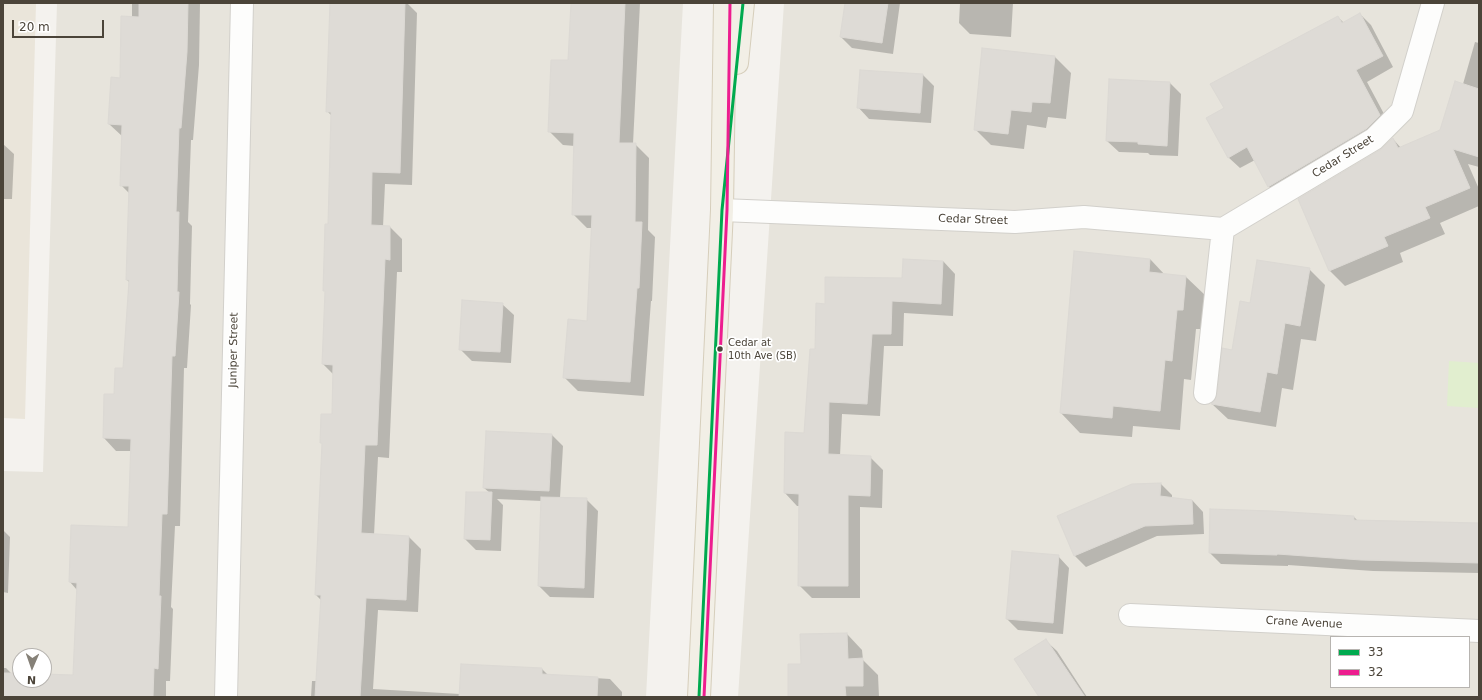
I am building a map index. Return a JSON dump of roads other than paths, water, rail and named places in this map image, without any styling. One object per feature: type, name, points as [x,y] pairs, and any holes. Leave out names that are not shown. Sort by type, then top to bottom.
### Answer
[{"type":"main road","points":[[699,697],[722,210],[725,3]]},
{"type":"main road","points":[[722,210],[743,3]]},
{"type":"street","name":"Juniper Street","points":[[226,697],[242,3]]},
{"type":"street","name":"Cedar Street","points":[[722,210],[1015,222],[1084,217],[1223,229],[1374,139],[1402,111],[1433,3]]},
{"type":"street","points":[[1205,393],[1223,229]]},
{"type":"street","name":"Crane Avenue","points":[[1130,615],[1479,630]]},
{"type":"place","name":"Cedar at 10th Ave (SB)","points":[[720,349]]}]
